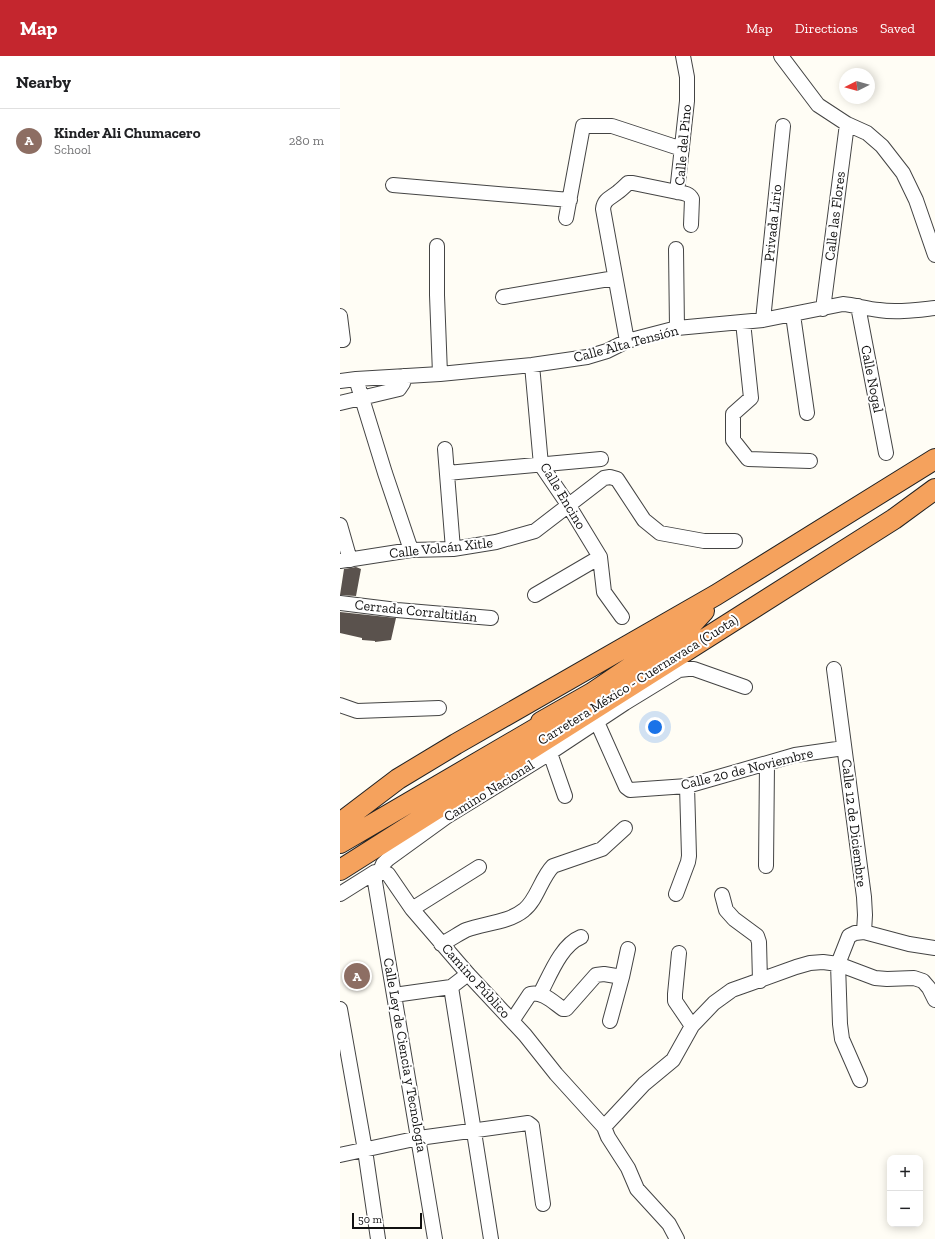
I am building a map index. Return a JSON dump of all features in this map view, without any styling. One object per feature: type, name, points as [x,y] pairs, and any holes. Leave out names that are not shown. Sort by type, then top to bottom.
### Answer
[{"type":"highway","points":[[340,823],[398,778],[716,595],[935,459]]},
{"type":"highway","points":[[340,843],[600,692],[883,510],[935,482]]},
{"type":"highway","name":"Carretera México - Cuernavaca (Cuota)","points":[[340,870],[887,523],[935,489]]},
{"type":"highway","points":[[340,837],[592,693],[681,633],[698,618],[716,595]]},
{"type":"highway","points":[[456,744],[488,752]]},
{"type":"highway","points":[[340,805],[378,784],[398,778]]},
{"type":"street","name":"Calle del Pino","points":[[683,56],[687,77],[687,101],[677,192],[686,193],[690,195],[692,199],[691,225]]},
{"type":"street","points":[[781,56],[818,105],[847,124],[866,133],[882,146],[903,173],[916,200],[935,254]]},
{"type":"street","name":"Calle las Flores","points":[[823,309],[847,124]]},
{"type":"street","points":[[566,218],[583,126],[612,126],[682,149]]},
{"type":"street","name":"Privada Lirio","points":[[763,320],[784,126]]},
{"type":"street","points":[[627,342],[602,209],[606,200],[628,183],[677,192]]},
{"type":"street","points":[[393,185],[570,200]]},
{"type":"street","points":[[438,246],[437,295],[440,374]]},
{"type":"street","points":[[676,249],[677,328]]},
{"type":"street","points":[[503,297],[615,278]]},
{"type":"street","name":"Calle Alta Tensión","points":[[340,381],[440,374],[532,365],[587,357],[608,351],[627,342],[677,328],[763,320],[842,304],[881,311],[935,308]]},
{"type":"street","name":"Calle Nogal","points":[[858,306],[886,453]]},
{"type":"street","points":[[793,315],[808,412]]},
{"type":"street","points":[[340,316],[341,340]]},
{"type":"street","points":[[743,322],[751,398],[733,414],[733,440],[748,459],[810,462]]},
{"type":"street","name":"Calle Encino","points":[[532,365],[541,465],[569,506],[600,557],[604,592],[622,617]]},
{"type":"street","points":[[340,403],[399,389],[403,383],[404,376]]},
{"type":"street","points":[[356,379],[411,550]]},
{"type":"street","points":[[445,449],[453,549]]},
{"type":"street","points":[[447,473],[601,459]]},
{"type":"street","name":"Calle Volcán Xitle","points":[[345,560],[411,550],[453,549],[496,542],[535,531],[604,478],[610,477],[617,479],[644,520],[660,533],[704,541],[735,541]]},
{"type":"street","points":[[340,525],[345,560]]},
{"type":"street","points":[[536,595],[600,557]]},
{"type":"street","name":"Cerrada Corraltitlán","points":[[340,603],[397,610],[491,618]]},
{"type":"street","name":"Camino Nacional","points":[[378,872],[388,859],[446,817],[550,753],[625,703],[679,670],[688,668],[745,687]]},
{"type":"street","name":"Calle 12 de Diciembre","points":[[834,669],[864,897],[864,932]]},
{"type":"street","points":[[340,705],[357,711],[439,708]]},
{"type":"street","name":"Calle 20 de Noviembre","points":[[597,722],[626,787],[630,790],[687,786],[795,755],[844,748]]},
{"type":"street","points":[[550,753],[565,796]]},
{"type":"street","points":[[766,764],[766,866]]},
{"type":"street","points":[[676,894],[688,862],[690,847],[687,786]]},
{"type":"street","points":[[442,944],[466,930],[514,916],[525,909],[539,889],[547,872],[553,866],[602,849],[625,828]]},
{"type":"street","points":[[412,909],[480,867]]},
{"type":"street","points":[[340,894],[378,872]]},
{"type":"street","name":"Camino Público","points":[[378,872],[388,874],[412,909],[468,974],[525,1035],[556,1074],[604,1126],[608,1137],[628,1168],[637,1189],[669,1224],[677,1239]]},
{"type":"street","name":"Calle Ley de Ciencia y Tecnología","points":[[378,872],[375,882],[435,1239]]},
{"type":"street","points":[[722,895],[726,910],[734,919],[757,936],[759,942],[760,981]]},
{"type":"street","points":[[860,1080],[842,1039],[838,1003],[838,964],[849,936],[855,933],[864,932],[909,944],[935,948]]},
{"type":"street","points":[[540,994],[569,943],[581,937]]},
{"type":"street","points":[[610,1021],[628,949]]},
{"type":"street","points":[[679,952],[675,1000],[692,1026]]},
{"type":"street","points":[[604,1126],[644,1084],[674,1060],[692,1026],[714,1002],[732,990],[810,963],[823,962],[838,964],[875,978],[887,980],[914,978],[923,981],[929,988],[935,1000]]},
{"type":"street","points":[[394,995],[451,987],[468,974]]},
{"type":"street","points":[[512,1021],[530,994],[540,994],[566,1009],[596,975],[604,974],[622,977]]},
{"type":"street","points":[[451,987],[491,1239]]},
{"type":"street","points":[[340,1009],[365,1150],[378,1239]]},
{"type":"street","points":[[340,1155],[419,1138],[528,1123],[532,1126],[543,1204]]},
{"type":"building","points":[[356,567],[361,569],[356,596],[340,595],[344,569]]},
{"type":"building","points":[[340,612],[396,618],[391,640],[375,642],[362,640],[362,638],[340,633]]},
{"type":"place","name":"Kinder Ali Chumacero","points":[[357,976]]}]
